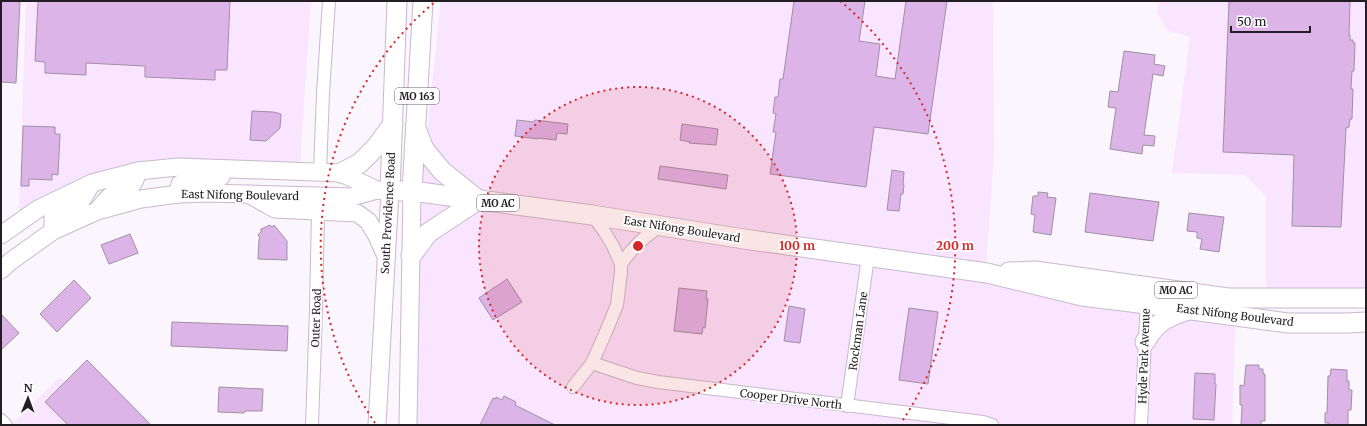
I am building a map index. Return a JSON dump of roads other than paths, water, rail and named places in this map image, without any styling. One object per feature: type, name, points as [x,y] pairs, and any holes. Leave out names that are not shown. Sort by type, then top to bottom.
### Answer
[{"type":"main road","name":"South Providence Road","points":[[376,425],[386,255],[384,191],[393,124],[397,1]]},
{"type":"main road","name":"South Providence Road","points":[[408,425],[412,192],[423,1]]},
{"type":"main road","points":[[341,173],[360,163],[376,147],[393,124]]},
{"type":"main road","points":[[411,256],[428,233],[478,200],[442,171],[424,149],[415,127]]},
{"type":"main road","name":"East Nifong Boulevard","points":[[1,235],[38,209],[92,183],[138,171],[178,167],[341,173],[384,191]]},
{"type":"main road","points":[[178,194],[180,184],[183,182],[188,180],[222,177],[240,169]]},
{"type":"main road","points":[[97,211],[114,193],[131,186],[134,183],[138,171]]},
{"type":"main road","points":[[53,231],[53,218],[81,201],[92,183]]},
{"type":"main road","name":"East Nifong Boulevard","points":[[1,270],[11,260],[53,231],[97,211],[141,199],[178,194],[246,193],[351,197],[384,191],[412,192],[592,215],[868,257],[987,273],[1082,296],[1147,295],[1228,298],[1366,298]]},
{"type":"main road","points":[[246,193],[275,209],[357,213],[368,221],[386,255]]},
{"type":"main road","name":"East Nifong Boulevard","points":[[1147,295],[1190,310],[1288,323],[1366,322]]},
{"type":"main road","points":[[1144,342],[1150,332],[1163,320],[1190,310]]},
{"type":"street","points":[[320,172],[329,1]]},
{"type":"street","name":"Outer Road","points":[[312,425],[318,211]]},
{"type":"street","points":[[592,215],[613,246],[621,264]]},
{"type":"street","points":[[573,387],[592,363],[617,305],[621,264],[631,249],[660,226]]},
{"type":"street","name":"Rockman Lane","points":[[847,406],[868,257]]},
{"type":"street","name":"Hyde Park Avenue","points":[[1142,425],[1147,295]]},
{"type":"street","name":"Cooper Drive North","points":[[592,363],[638,378],[847,406],[983,422],[992,425]]},
{"type":"street","points":[[1,420],[6,425]]}]
